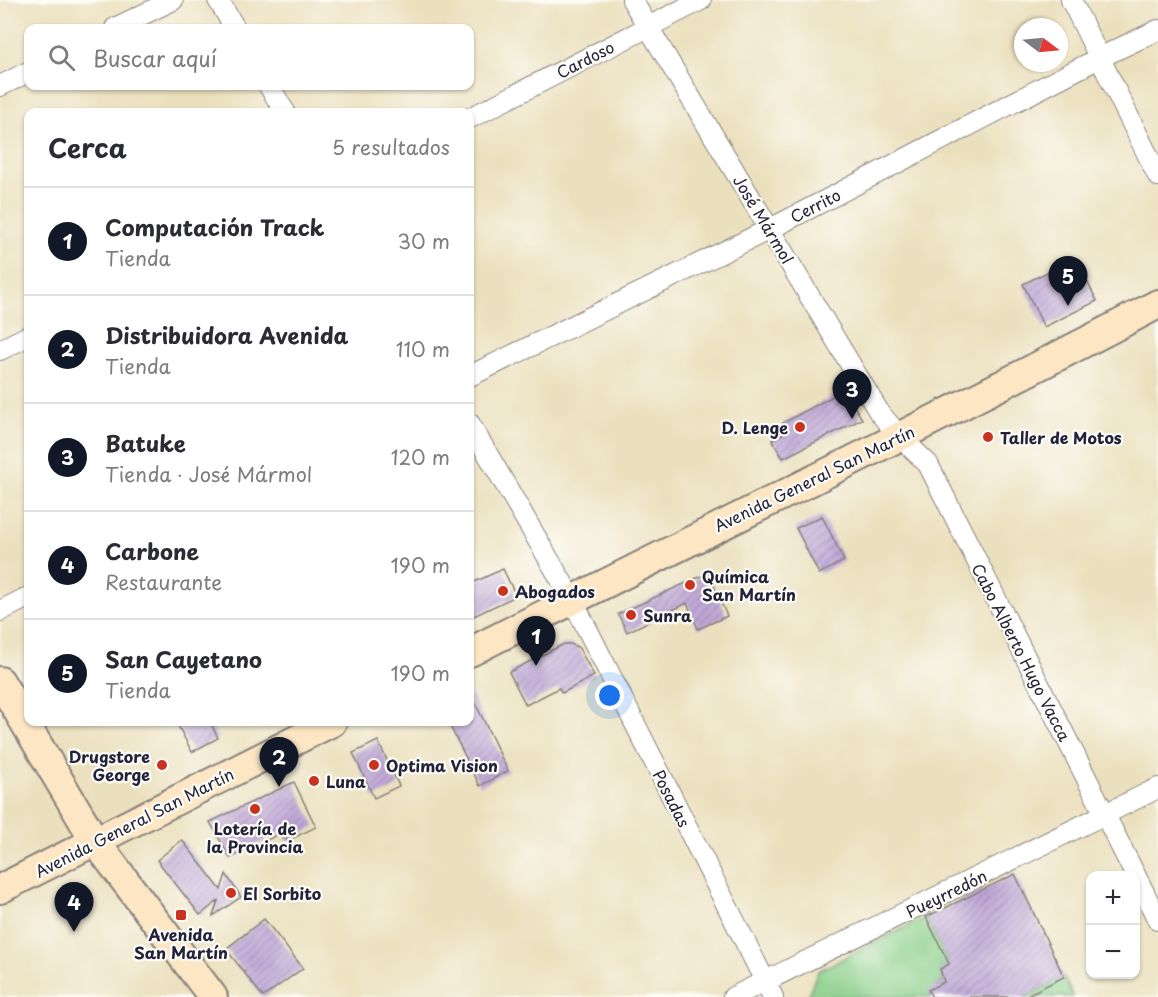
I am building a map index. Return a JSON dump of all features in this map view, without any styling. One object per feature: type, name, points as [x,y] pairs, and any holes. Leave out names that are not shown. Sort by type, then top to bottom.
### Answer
[{"type":"main road","name":"Avenida General San Martín","points":[[474,650],[1012,381],[1158,304]]},
{"type":"main road","points":[[0,681],[24,721]]},
{"type":"main road","points":[[27,726],[95,841],[213,997]]},
{"type":"main road","name":"Avenida General San Martín","points":[[0,888],[324,726]]},
{"type":"street","points":[[123,24],[173,0]]},
{"type":"street","points":[[218,0],[233,24]]},
{"type":"street","name":"José Mármol","points":[[632,0],[879,412],[899,436]]},
{"type":"street","name":"Cardoso","points":[[474,116],[701,0]]},
{"type":"street","points":[[1071,0],[1158,176]]},
{"type":"street","name":"Cerrito","points":[[474,374],[770,228],[1099,58],[1158,30]]},
{"type":"street","points":[[0,86],[24,74]]},
{"type":"street","points":[[271,90],[283,108]]},
{"type":"street","points":[[0,350],[24,338]]},
{"type":"street","name":"Posadas","points":[[474,431],[572,599],[769,989]]},
{"type":"street","name":"Cabo Alberto Hugo Vacca","points":[[899,436],[928,464],[1158,920]]},
{"type":"street","points":[[0,611],[24,599]]},
{"type":"street","name":"Pueyrredón","points":[[733,997],[769,989],[1158,788]]},
{"type":"green space","points":[[926,917],[949,964],[940,969],[944,982],[929,990],[932,997],[809,997],[818,971]]},
{"type":"green space","points":[[1064,977],[1073,997],[1023,997]]},
{"type":"building","points":[[1075,258],[1097,301],[1044,327],[1023,284]]},
{"type":"building","points":[[844,390],[862,419],[783,458],[772,440],[788,431],[783,423]]},
{"type":"building","points":[[822,516],[844,561],[819,574],[796,528]]},
{"type":"building","points":[[503,569],[516,596],[474,616],[474,582]]},
{"type":"building","points":[[708,573],[727,616],[698,629],[687,603],[627,632],[618,614]]},
{"type":"building","points":[[564,644],[571,644],[579,648],[594,676],[562,693],[559,688],[526,705],[509,672]]},
{"type":"building","points":[[474,700],[508,771],[480,786],[450,726],[474,726]]},
{"type":"building","points":[[178,726],[212,726],[218,738],[192,752]]},
{"type":"building","name":"Optima Vision","points":[[378,741],[399,786],[374,798],[353,753]]},
{"type":"building","points":[[294,782],[316,827],[287,841],[283,832],[230,858],[210,822]]},
{"type":"building","points":[[182,840],[221,890],[226,874],[241,897],[213,916],[218,901],[200,915],[157,860]]},
{"type":"building","points":[[1015,874],[1064,977],[1023,997],[932,997],[928,990],[944,982],[940,969],[949,964],[926,917]]},
{"type":"building","points":[[264,919],[303,968],[263,997],[226,949]]},
{"type":"place","name":"San Cayetano","points":[[1068,306]]},
{"type":"place","name":"Batuke","points":[[852,419]]},
{"type":"place","name":"D. Lenge","points":[[800,427]]},
{"type":"place","name":"Taller de Motos","points":[[988,437]]},
{"type":"place","name":"Química San Martín","points":[[690,585]]},
{"type":"place","name":"Abogados","points":[[503,591]]},
{"type":"place","name":"Sunra","points":[[631,615]]},
{"type":"place","name":"Computación Track","points":[[536,666]]},
{"type":"place","name":"Drugstore George","points":[[162,765]]},
{"type":"place","name":"Optima Vision","points":[[374,765]]},
{"type":"place","name":"Luna","points":[[314,781]]},
{"type":"place","name":"Distribuidora Avenida","points":[[279,787]]},
{"type":"place","name":"Lotería de la Provincia","points":[[255,809]]},
{"type":"place","name":"El Sorbito","points":[[231,893]]},
{"type":"place","name":"Avenida San Martín","points":[[181,915]]},
{"type":"place","name":"Carbone","points":[[74,932]]}]
